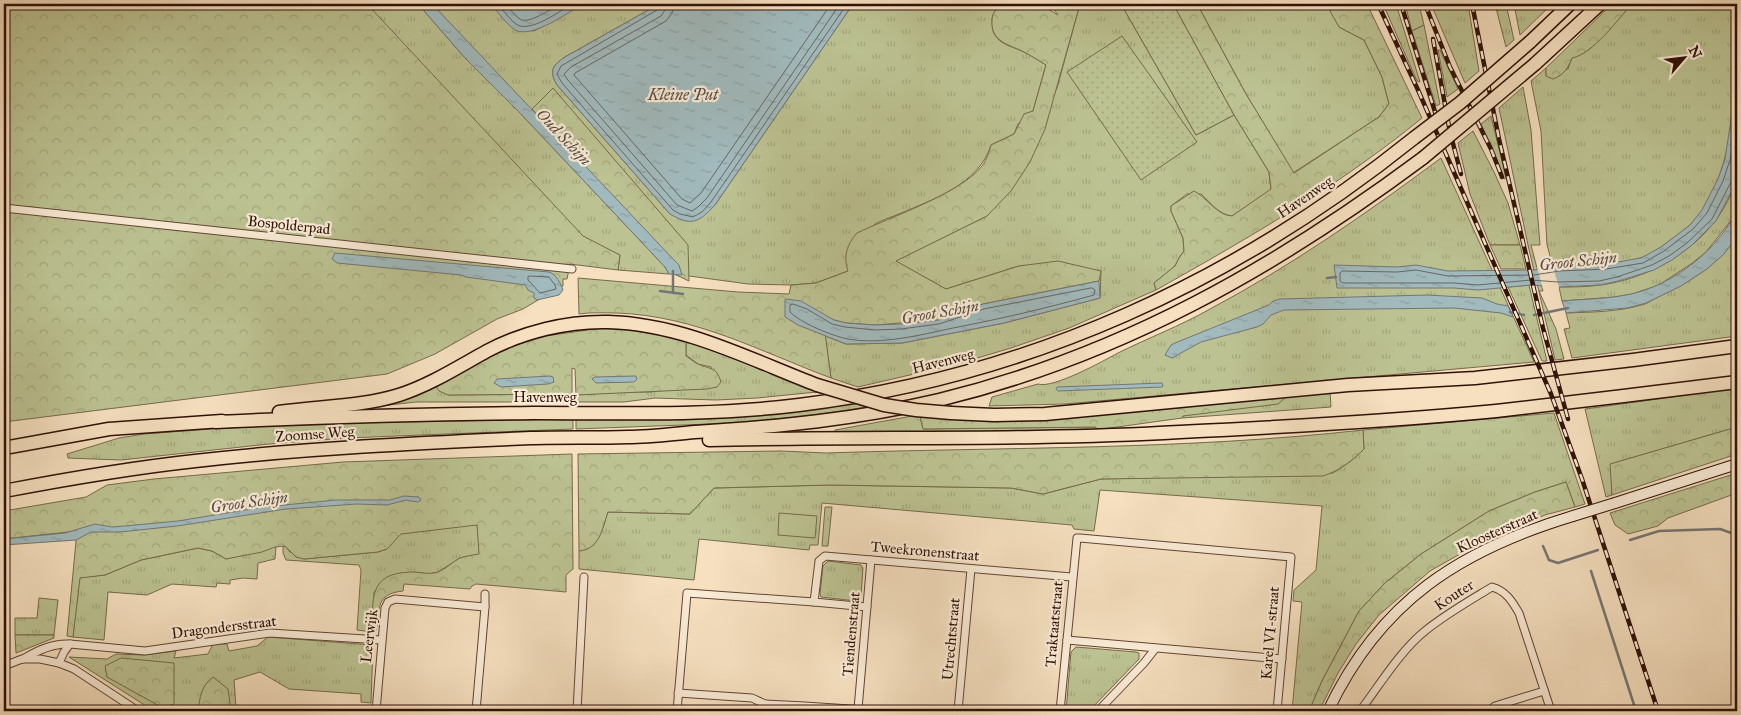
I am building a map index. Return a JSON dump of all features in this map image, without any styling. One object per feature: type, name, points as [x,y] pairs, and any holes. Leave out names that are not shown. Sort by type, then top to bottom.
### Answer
[{"type":"highway","name":"Havenweg","points":[[216,422],[424,414],[648,414],[731,411],[799,405],[884,392],[984,368],[1067,339],[1177,292],[1286,229],[1360,179],[1460,102],[1530,42],[1570,4]]},
{"type":"highway","points":[[632,437],[762,428],[844,418],[936,400],[1033,372],[1079,356],[1152,326],[1296,247],[1423,158],[1535,64],[1600,4]]},
{"type":"highway","points":[[4,448],[110,429],[216,422],[298,409],[378,401],[417,388],[489,350],[528,334],[565,326],[607,322],[685,334],[713,343],[817,385],[884,405],[916,410],[994,416],[1044,414],[1348,385],[1475,378],[1737,346]]},
{"type":"highway","points":[[632,437],[669,441],[854,438],[955,439],[1180,432],[1357,422],[1493,411],[1737,382]]},
{"type":"highway","name":"Zoomse Weg","points":[[4,491],[144,467],[249,455],[338,448],[535,438],[632,437]]},
{"type":"main road","name":"Kloosterstraat","points":[[1328,711],[1365,648],[1397,611],[1415,594],[1450,568],[1490,547],[1544,525],[1737,464]]},
{"type":"street","name":"Bospolderpad","points":[[4,208],[572,269]]},
{"type":"street","name":"Traktaatstraat","points":[[1060,711],[1077,538],[1291,557]]},
{"type":"street","name":"Tweekronenstraat","points":[[814,602],[819,561],[821,558],[829,556],[1072,577]]},
{"type":"street","name":"Karel VI-straat","points":[[1277,711],[1291,557]]},
{"type":"street","name":"Tiendenstraat","points":[[858,709],[871,560]]},
{"type":"street","name":"Utrechtstraat","points":[[958,711],[971,569]]},
{"type":"street","points":[[576,711],[584,577]]},
{"type":"street","name":"Kouter","points":[[1360,711],[1423,632],[1492,587],[1500,589],[1511,600],[1519,613],[1550,711]]},
{"type":"street","points":[[677,711],[687,593],[867,607]]},
{"type":"street","points":[[476,711],[485,594]]},
{"type":"street","name":"Leerwijk","points":[[376,711],[381,640],[385,608],[388,602],[395,599],[485,608]]},
{"type":"street","name":"Dragondersstraat","points":[[4,666],[54,645],[70,644],[145,651],[270,633],[381,640]]},
{"type":"street","points":[[1067,640],[1282,659]]},
{"type":"street","points":[[60,663],[64,652],[70,644]]},
{"type":"street","points":[[1098,711],[1155,649]]},
{"type":"street","points":[[22,659],[40,659],[60,663],[74,669],[138,711]]},
{"type":"street","points":[[1489,711],[1495,706],[1544,691]]},
{"type":"street","points":[[678,693],[752,698],[765,704],[880,711]]},
{"type":"street","points":[[758,711],[765,704]]},
{"type":"green space","points":[[4,4],[418,4],[465,58],[520,113],[665,267],[669,274],[618,270],[620,255]]},
{"type":"green space","points":[[4,4],[367,4],[583,236],[620,255],[618,270],[570,264],[567,279],[563,279],[563,286],[523,309],[497,319],[435,354],[387,374],[4,422]]},
{"type":"green space","points":[[432,4],[491,4],[514,29],[534,31],[583,4],[659,4],[565,57],[553,69],[553,76],[557,85],[670,214],[715,205],[853,4],[1004,4],[995,11],[992,18],[994,34],[1001,42],[1046,65],[1033,111],[1018,124],[1014,134],[991,145],[985,159],[976,170],[954,188],[875,224],[848,271],[816,283],[791,285],[748,284],[682,275]]},
{"type":"green space","points":[[1004,4],[1040,4],[1058,15],[1050,4],[1080,4],[1045,129],[1030,162],[1011,191],[987,216],[896,261],[946,289],[1019,266],[1058,261],[1101,271],[1099,281],[983,304],[939,320],[875,325],[846,323],[834,320],[824,325],[831,378],[752,346],[674,321],[617,313],[579,314],[578,278],[738,292],[789,294],[791,285],[816,283],[848,271],[847,251],[857,233],[924,204],[958,186],[982,166],[991,145],[1014,134],[1024,114],[1033,111],[1046,65],[1001,41],[994,33],[992,28],[993,15]]},
{"type":"green space","points":[[1080,4],[1121,4],[1196,135],[1234,115],[1269,172],[1271,190],[1232,216],[1219,211],[1201,194],[1187,194],[1171,206],[1171,211],[1183,238],[1184,251],[1175,266],[1154,283],[1156,290],[1069,328],[957,364],[858,387],[831,378],[825,336],[846,344],[902,343],[1004,323],[1100,298],[1101,271],[1019,266],[946,289],[895,261],[987,216],[1057,88]]},
{"type":"green space","points":[[1121,4],[1173,4],[1234,115],[1196,135]]},
{"type":"green space","points":[[1173,4],[1197,4],[1246,94],[1294,173],[1379,117],[1389,104],[1382,77],[1364,40],[1339,27],[1330,11],[1336,4],[1367,4],[1422,118],[1359,166],[1293,210],[1156,290],[1154,283],[1175,266],[1184,251],[1183,238],[1171,211],[1171,206],[1194,191],[1221,213],[1232,216],[1271,189],[1269,172],[1234,115]]},
{"type":"green space","points":[[1197,4],[1337,4],[1339,27],[1364,40],[1382,77],[1389,104],[1379,117],[1293,173],[1246,94]]},
{"type":"green space","points":[[1383,4],[1396,4],[1420,82],[1417,81]]},
{"type":"green space","points":[[1405,4],[1419,4],[1424,25],[1412,31]]},
{"type":"green space","points":[[1431,4],[1468,4],[1479,71],[1465,83]]},
{"type":"green space","points":[[1495,4],[1506,4],[1514,40],[1506,47]]},
{"type":"green space","points":[[1514,4],[1552,4],[1520,35]]},
{"type":"green space","points":[[1612,4],[1632,4],[1597,43],[1580,55],[1572,58],[1563,73],[1553,79],[1546,76],[1546,68]]},
{"type":"green space","points":[[1632,4],[1737,4],[1736,83],[1729,138],[1723,164],[1714,189],[1699,215],[1684,230],[1652,253],[1644,257],[1618,263],[1553,266],[1547,245],[1541,131],[1531,81],[1546,68],[1546,76],[1568,69],[1572,57],[1591,48]]},
{"type":"green space","points":[[1424,25],[1440,104],[1436,106],[1412,31]]},
{"type":"green space","points":[[1122,36],[1197,142],[1141,180],[1067,72]]},
{"type":"green space","points":[[1438,50],[1440,50],[1458,89],[1447,97]]},
{"type":"green space","points":[[1523,87],[1531,130],[1540,245],[1531,245],[1543,291],[1539,291],[1556,329],[1564,359],[1555,360],[1528,245],[1499,108]]},
{"type":"green space","points":[[553,88],[688,245],[689,281],[674,274],[532,109]]},
{"type":"green space","points":[[1491,116],[1506,178],[1504,179],[1481,124]]},
{"type":"green space","points":[[1473,131],[1508,203],[1520,245],[1490,245],[1470,194],[1458,143]]},
{"type":"green space","points":[[1441,158],[1534,362],[1065,404],[989,406],[992,397],[1066,378],[1210,309],[1270,275],[1328,238]]},
{"type":"green space","points":[[1737,177],[1737,210],[1733,218],[1706,252],[1691,264],[1659,285],[1632,294],[1562,301],[1559,287],[1596,286],[1623,281],[1666,263],[1685,250],[1717,218],[1729,199]]},
{"type":"green space","points":[[1737,237],[1737,336],[1572,358],[1564,329],[1570,328],[1566,313],[1616,310],[1645,304],[1687,282],[1705,270],[1721,256]]},
{"type":"green space","points":[[1490,245],[1520,245],[1526,269],[1501,269]]},
{"type":"green space","points":[[1529,285],[1547,361],[1542,361],[1508,287]]},
{"type":"green space","points":[[601,328],[627,328],[688,339],[686,356],[696,363],[714,370],[721,382],[717,387],[707,389],[576,395],[575,369],[572,368],[572,394],[448,395],[439,391],[435,385],[510,347],[546,336]]},
{"type":"green space","points":[[688,339],[817,392],[716,400],[655,398],[624,402],[576,402],[576,395],[717,387],[711,367],[698,364],[686,355]]},
{"type":"green space","points":[[435,385],[448,395],[572,394],[572,402],[416,402],[380,406],[380,404]]},
{"type":"green space","points":[[1737,388],[1737,427],[1611,464],[1612,495],[1606,497],[1585,409]]},
{"type":"green space","points":[[1330,392],[1331,407],[1182,418],[1183,416],[1286,397]]},
{"type":"green space","points":[[1286,397],[1278,404],[1183,416],[1182,418],[1096,430],[1096,427],[923,429],[920,416]]},
{"type":"green space","points":[[856,404],[869,407],[807,416],[736,423],[576,429],[576,419],[701,418],[761,415]]},
{"type":"green space","points":[[1554,413],[1585,504],[1575,507],[1566,482],[1535,492],[1489,511],[1421,554],[1385,583],[1359,611],[1322,681],[1309,711],[1292,711],[1302,602],[1293,601],[1294,590],[1316,570],[1322,506],[1100,490],[1094,531],[1074,529],[1072,525],[822,503],[818,545],[810,545],[809,550],[699,539],[694,580],[579,569],[579,551],[591,546],[599,537],[608,512],[690,514],[714,488],[830,485],[1011,488],[1043,494],[1101,479],[1333,473],[1351,461],[1364,449],[1363,430]]},
{"type":"green space","points":[[920,416],[923,429],[1097,427],[1096,430],[950,434],[835,432],[835,430]]},
{"type":"green space","points":[[573,419],[573,429],[346,438],[269,444],[121,460],[68,458],[67,454],[119,438],[144,434],[210,429],[333,423]]},
{"type":"green space","points":[[1737,427],[1737,454],[1612,495],[1610,464]]},
{"type":"green space","points":[[1363,430],[1364,449],[1345,465],[1323,476],[1101,479],[1043,494],[1011,488],[830,485],[714,488],[690,514],[608,512],[596,542],[592,546],[579,551],[578,454],[781,451],[826,453],[1095,447],[1229,441]]},
{"type":"green space","points":[[572,454],[573,569],[566,575],[566,592],[476,584],[470,589],[404,584],[403,591],[388,595],[383,599],[379,609],[376,632],[372,632],[372,609],[373,599],[380,583],[387,577],[397,574],[438,572],[460,558],[479,554],[477,525],[401,534],[387,549],[378,552],[304,559],[296,557],[285,546],[226,559],[212,551],[198,548],[141,560],[105,575],[80,578],[73,637],[67,636],[77,531],[4,539],[4,511],[86,497],[107,485],[343,462]]},
{"type":"green space","points":[[1737,473],[1737,493],[1668,518],[1658,526],[1628,534],[1615,525],[1610,513]]},
{"type":"green space","points":[[1566,482],[1575,507],[1545,515],[1490,537],[1430,571],[1379,615],[1356,644],[1338,673],[1319,711],[1309,711],[1322,681],[1359,611],[1385,583],[1421,554],[1489,511],[1535,492]]},
{"type":"green space","points":[[825,507],[832,507],[828,546],[822,546]]},
{"type":"green space","points":[[779,513],[817,516],[815,538],[778,535]]},
{"type":"green space","points":[[477,524],[480,554],[460,558],[438,572],[429,574],[415,572],[374,592],[372,632],[357,630],[361,570],[359,565],[286,560],[283,553],[283,546],[304,559],[378,552],[387,549],[400,534]]},
{"type":"green space","points":[[276,546],[275,559],[258,563],[257,579],[243,578],[230,580],[230,584],[217,583],[216,587],[172,584],[147,595],[108,592],[104,640],[73,637],[78,581],[82,577],[105,575],[141,560],[198,548],[212,551],[226,559]]},
{"type":"green space","points":[[828,561],[861,565],[863,568],[861,596],[856,601],[821,597],[823,566]]},
{"type":"green space","points":[[39,598],[58,600],[54,635],[15,635],[15,618],[37,618]]},
{"type":"green space","points":[[15,635],[54,635],[54,638],[16,653]]},
{"type":"green space","points":[[268,637],[373,645],[371,703],[361,702],[361,694],[289,689],[260,672],[234,680],[236,707],[244,711],[154,711],[69,657],[107,659],[116,654],[143,655],[176,651],[174,658],[208,654],[213,644],[227,644],[229,651],[257,646]]},
{"type":"green space","points":[[1076,647],[1139,653],[1139,659],[1089,711],[1066,711],[1071,652]]},
{"type":"green space","points":[[121,658],[174,663],[174,704],[163,708],[107,677],[105,666]]},
{"type":"green space","points":[[213,677],[228,689],[231,710],[233,711],[198,711],[200,696],[209,680]]},
{"type":"water","points":[[418,4],[432,4],[435,7],[679,265],[682,275],[669,274],[665,267],[520,113],[465,58]]},
{"type":"water","points":[[491,4],[583,4],[549,24],[531,31],[522,32],[515,30],[505,21]]},
{"type":"water","name":"Kleine Put","points":[[659,4],[853,4],[715,205],[700,219],[695,221],[684,220],[670,214],[557,85],[553,76],[553,69],[565,57]]},
{"type":"water","points":[[1737,63],[1736,183],[1716,221],[1691,246],[1672,260],[1654,270],[1600,285],[1559,287],[1531,285],[1478,290],[1454,288],[1337,288],[1334,265],[1397,267],[1416,265],[1448,271],[1534,270],[1559,266],[1606,264],[1641,258],[1661,247],[1690,225],[1702,210],[1718,179],[1725,159]]},
{"type":"water","points":[[1737,210],[1737,237],[1724,254],[1707,269],[1681,286],[1646,303],[1627,308],[1566,313],[1562,301],[1623,296],[1663,283],[1678,274],[1707,251],[1719,238]]},
{"type":"water","points":[[335,253],[549,272],[560,282],[563,290],[559,295],[537,300],[534,298],[534,293],[528,290],[525,285],[461,275],[337,263],[332,259]]},
{"type":"water","points":[[1099,281],[1100,298],[1004,323],[902,343],[846,344],[798,325],[785,317],[786,299],[801,301],[834,320],[846,323],[875,325],[939,320],[983,304]]},
{"type":"water","points":[[1427,295],[1482,298],[1508,306],[1513,317],[1501,313],[1454,308],[1284,310],[1271,315],[1263,324],[1257,327],[1201,342],[1172,358],[1165,355],[1171,345],[1175,343],[1280,299]]},
{"type":"water","points":[[636,376],[637,379],[634,382],[596,383],[592,379],[595,377]]},
{"type":"water","points":[[553,377],[554,382],[548,384],[501,387],[494,383],[497,379]]},
{"type":"water","points":[[1162,383],[1162,387],[1058,391],[1056,389],[1057,387]]},
{"type":"water","points":[[404,496],[419,497],[421,500],[418,502],[406,500],[387,505],[357,504],[286,509],[177,526],[120,532],[91,532],[76,540],[4,545],[4,539],[65,533],[95,524],[112,527],[125,526],[178,521],[263,507],[336,500],[390,500]]},
{"type":"pier","points":[[1552,264],[1559,290],[1543,289],[1537,267]]},
{"type":"waterway","name":"Oud Schijn","points":[[673,271],[673,293]]},
{"type":"waterway","name":"Groot Schijn","points":[[1327,278],[1336,277]]},
{"type":"waterway","name":"Oud Schijn","points":[[660,291],[683,294]]},
{"type":"waterway","points":[[1534,315],[1568,308]]},
{"type":"waterway","points":[[1510,312],[1524,315]]},
{"type":"waterway","points":[[1630,540],[1659,531],[1720,529],[1737,535]]},
{"type":"waterway","points":[[1543,546],[1549,560],[1558,563],[1598,550]]},
{"type":"waterway","points":[[1591,571],[1636,711]]},
{"type":"railway","points":[[1378,4],[1418,90],[1551,394],[1582,479],[1658,711]]},
{"type":"railway","points":[[1401,4],[1436,115]]},
{"type":"railway","points":[[1425,4],[1450,67],[1491,149],[1502,177]]},
{"type":"railway","points":[[1472,4],[1499,139],[1543,328],[1568,419]]},
{"type":"railway","points":[[1433,39],[1450,132],[1461,174]]}]
